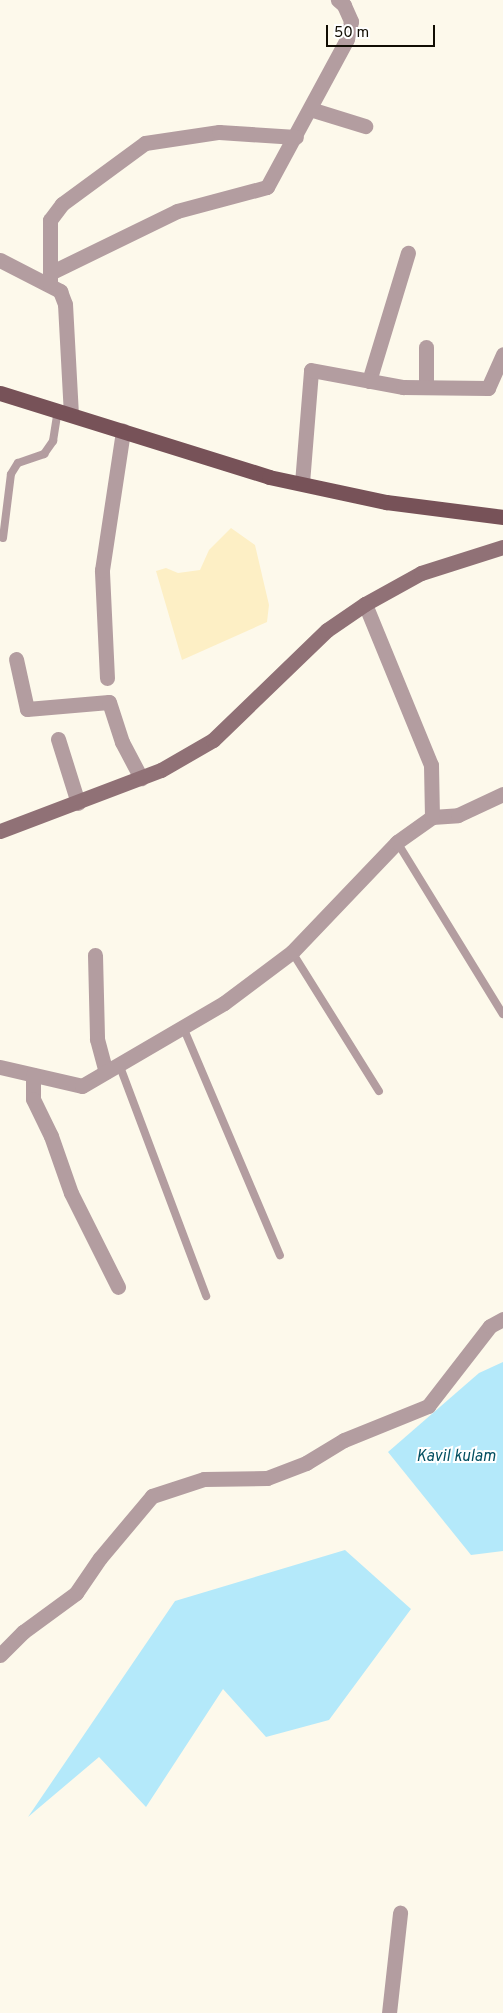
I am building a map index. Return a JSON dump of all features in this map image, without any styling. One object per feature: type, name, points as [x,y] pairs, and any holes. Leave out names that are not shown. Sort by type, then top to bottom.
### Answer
[{"type":"main road","points":[[0,393],[302,484],[386,502],[503,517]]},
{"type":"main road","points":[[0,832],[141,778],[213,740],[327,630],[365,604],[421,572],[503,547]]},
{"type":"street","points":[[50,278],[177,211],[267,187],[296,137],[347,39],[351,20],[344,5],[338,0]]},
{"type":"street","points":[[310,109],[365,126]]},
{"type":"street","points":[[50,278],[50,220],[62,204],[145,143],[219,132],[296,137]]},
{"type":"street","points":[[370,382],[408,253]]},
{"type":"street","points":[[0,260],[50,278],[60,290],[65,304],[64,412]]},
{"type":"street","points":[[426,347],[426,387]]},
{"type":"street","points":[[302,484],[310,370],[370,382],[426,387],[488,388],[503,354]]},
{"type":"street","points":[[107,678],[102,570],[124,431]]},
{"type":"street","points":[[365,604],[431,765],[432,817]]},
{"type":"street","points":[[16,659],[27,709],[109,702],[122,742],[141,778]]},
{"type":"street","points":[[58,739],[78,803]]},
{"type":"street","points":[[0,1067],[82,1086],[224,1003],[292,952],[397,842],[432,817],[458,815],[503,794]]},
{"type":"street","points":[[95,954],[98,1039],[112,1068]]},
{"type":"street","points":[[33,1075],[34,1099],[51,1136],[71,1193],[118,1287]]},
{"type":"street","points":[[0,1655],[23,1632],[76,1593],[152,1496],[204,1479],[267,1478],[306,1464],[344,1440],[428,1406],[490,1326],[503,1319]]},
{"type":"street","points":[[389,2013],[400,1913]]},
{"type":"lane","points":[[3,538],[11,474],[18,463],[44,454],[53,441],[64,412]]},
{"type":"lane","points":[[397,842],[503,1014]]},
{"type":"lane","points":[[292,952],[379,1092]]},
{"type":"lane","points":[[183,1027],[280,1255]]},
{"type":"lane","points":[[112,1068],[206,1296]]},
{"type":"shaded area","points":[[231,528],[255,545],[269,605],[267,622],[182,660],[156,571],[166,568],[178,573],[200,570],[209,550]]},
{"type":"water","name":"Kavil kulam","points":[[503,1362],[503,1551],[471,1555],[388,1452],[479,1373]]},
{"type":"water","points":[[345,1550],[411,1609],[329,1720],[266,1737],[223,1689],[146,1807],[99,1757],[28,1817],[175,1601]]}]
